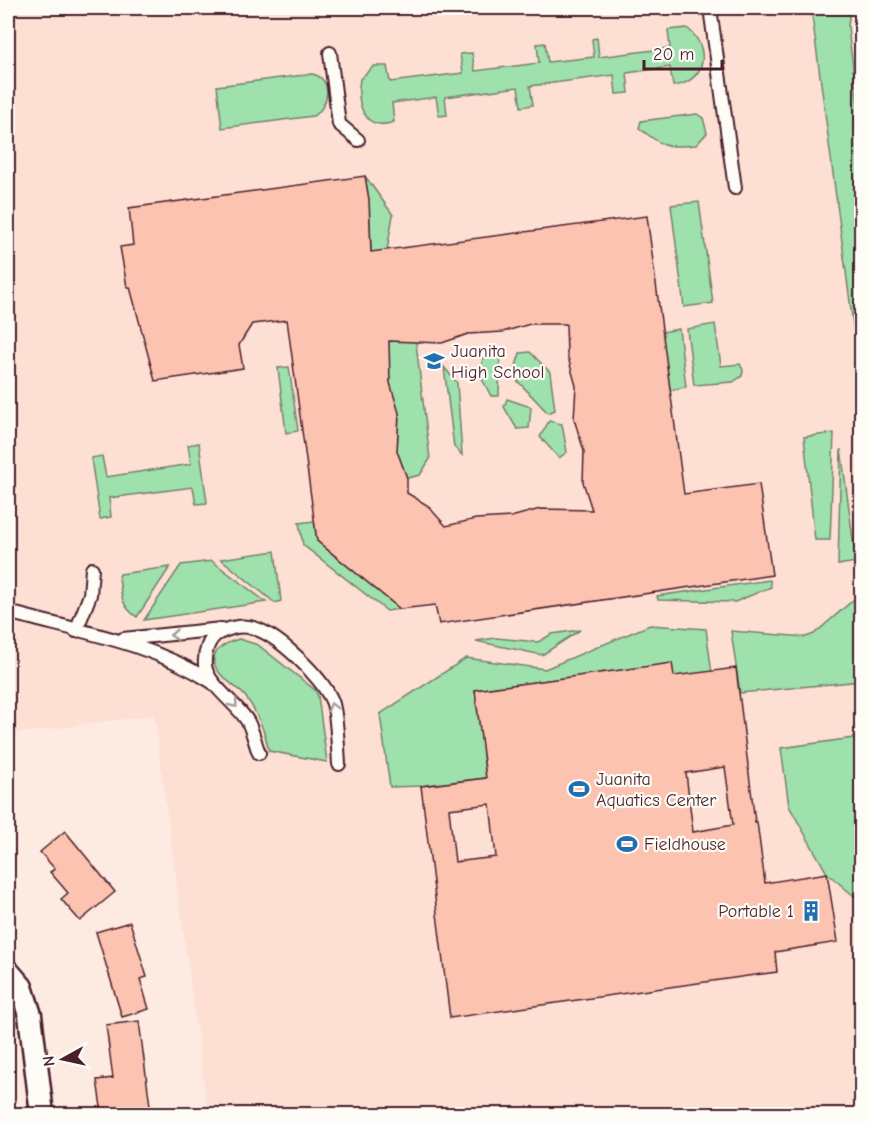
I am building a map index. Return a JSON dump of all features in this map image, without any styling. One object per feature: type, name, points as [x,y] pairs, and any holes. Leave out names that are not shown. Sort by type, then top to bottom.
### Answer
[{"type":"street","points":[[8,972],[21,987],[30,1015],[42,1114]]},
{"type":"lane","points":[[710,8],[735,188]]},
{"type":"lane","points":[[330,53],[339,124],[358,140]]},
{"type":"lane","points":[[76,631],[90,595],[92,569]]},
{"type":"lane","points":[[8,612],[119,640],[175,661],[212,682],[226,694],[248,722],[259,753]]},
{"type":"lane","points":[[119,640],[249,627],[279,640],[319,680],[333,702],[339,764]]},
{"type":"lane","points":[[212,682],[205,667],[205,653],[214,636],[229,628]]},
{"type":"shaded area","name":"Juanita High School","points":[[8,8],[861,8],[861,1114],[208,1114],[154,715],[8,735]]},
{"type":"green space","points":[[811,8],[850,8],[848,26],[862,133],[861,385]]},
{"type":"green space","points":[[687,28],[700,45],[702,63],[693,78],[673,86],[670,67],[627,73],[629,93],[616,94],[614,75],[530,86],[533,105],[521,107],[518,87],[445,97],[447,115],[439,116],[436,97],[392,103],[394,122],[383,124],[369,119],[361,106],[360,79],[374,66],[387,66],[390,82],[463,73],[460,54],[472,53],[475,71],[539,63],[537,44],[545,43],[548,62],[594,57],[592,39],[597,38],[599,57],[670,48],[668,30]]},
{"type":"green space","points":[[312,74],[324,81],[327,94],[323,107],[313,116],[222,128],[217,86]]},
{"type":"green space","points":[[697,114],[703,118],[707,133],[696,145],[665,145],[639,128],[641,121]]},
{"type":"green space","points":[[365,176],[393,215],[387,250],[398,283],[380,284],[371,250],[369,200]]},
{"type":"green space","points":[[699,202],[713,303],[684,307],[671,205]]},
{"type":"green space","points":[[715,324],[721,366],[740,364],[743,370],[742,376],[733,382],[694,385],[687,329]]},
{"type":"green space","points":[[679,329],[686,387],[670,390],[662,332]]},
{"type":"green space","points":[[415,335],[430,459],[420,475],[407,478],[397,451],[399,414],[390,383],[386,339]]},
{"type":"green space","points":[[530,352],[550,372],[555,410],[548,413],[513,376],[520,353]]},
{"type":"green space","points":[[500,355],[499,396],[491,396],[480,375],[483,358]]},
{"type":"green space","points":[[289,367],[298,431],[286,433],[278,368]]},
{"type":"green space","points":[[444,367],[457,383],[462,455],[454,447]]},
{"type":"green space","points":[[507,399],[531,407],[529,428],[517,429],[504,407]]},
{"type":"green space","points":[[549,421],[562,424],[567,452],[559,458],[540,437]]},
{"type":"green space","points":[[834,433],[830,540],[815,540],[804,437]]},
{"type":"green space","points":[[199,443],[207,503],[196,504],[193,487],[109,498],[111,517],[100,519],[91,458],[102,456],[106,477],[191,464],[188,445]]},
{"type":"green space","points":[[841,449],[856,562],[838,565]]},
{"type":"green space","points":[[314,521],[317,541],[400,609],[387,611],[303,545],[299,523]]},
{"type":"green space","points":[[275,551],[281,601],[275,603],[221,559]]},
{"type":"green space","points":[[212,561],[266,602],[144,620],[181,565]]},
{"type":"green space","points":[[170,567],[137,617],[128,609],[123,600],[120,574]]},
{"type":"green space","points":[[770,580],[771,587],[735,602],[658,600],[657,596]]},
{"type":"green space","points":[[859,595],[862,611],[861,681],[740,693],[731,631],[806,637],[814,634]]},
{"type":"green space","points":[[650,625],[706,629],[721,741],[676,695],[672,663],[475,690],[486,778],[421,786],[390,787],[380,714],[466,658],[545,669]]},
{"type":"green space","points":[[580,630],[542,655],[476,641],[496,638],[538,642],[552,634]]},
{"type":"green space","points":[[239,639],[258,645],[315,690],[318,696],[327,762],[269,751],[254,709],[245,696],[219,672],[214,662],[218,650]]},
{"type":"green space","points":[[862,737],[861,902],[827,873],[789,806],[781,748]]},
{"type":"building","points":[[365,176],[369,200],[371,252],[647,216],[684,494],[759,484],[772,575],[439,624],[435,605],[400,609],[317,541],[287,320],[252,324],[239,345],[243,368],[155,381],[130,287],[127,287],[120,247],[133,245],[129,208]],"holes":[[[530,324],[566,324],[567,354],[576,386],[574,419],[584,451],[583,482],[592,510],[540,509],[511,517],[476,519],[446,526],[427,505],[407,493],[407,478],[397,451],[399,413],[390,383],[389,341],[442,343],[468,334],[503,332]]]},
{"type":"building","name":"Fieldhouse","points":[[672,663],[674,676],[736,668],[765,883],[827,873],[838,942],[775,952],[777,972],[450,1018],[421,786],[486,778],[475,690]],"holes":[[[725,767],[733,825],[693,832],[686,773]],[[490,804],[496,857],[455,862],[449,809]]]},
{"type":"building","points":[[65,831],[115,892],[80,921],[61,899],[68,893],[50,872],[55,869],[40,852]]},
{"type":"building","points":[[130,922],[147,977],[140,979],[149,1009],[122,1017],[96,932]]},
{"type":"building","points":[[139,1021],[151,1114],[102,1114],[97,1080],[113,1078],[106,1025]]},
{"type":"place","name":"Juanita High School","points":[[434,361]]},
{"type":"place","name":"Juanita Aquatics Center","points":[[579,789]]},
{"type":"place","name":"Fieldhouse","points":[[627,844]]},
{"type":"place","name":"Portable 1","points":[[811,911]]}]
